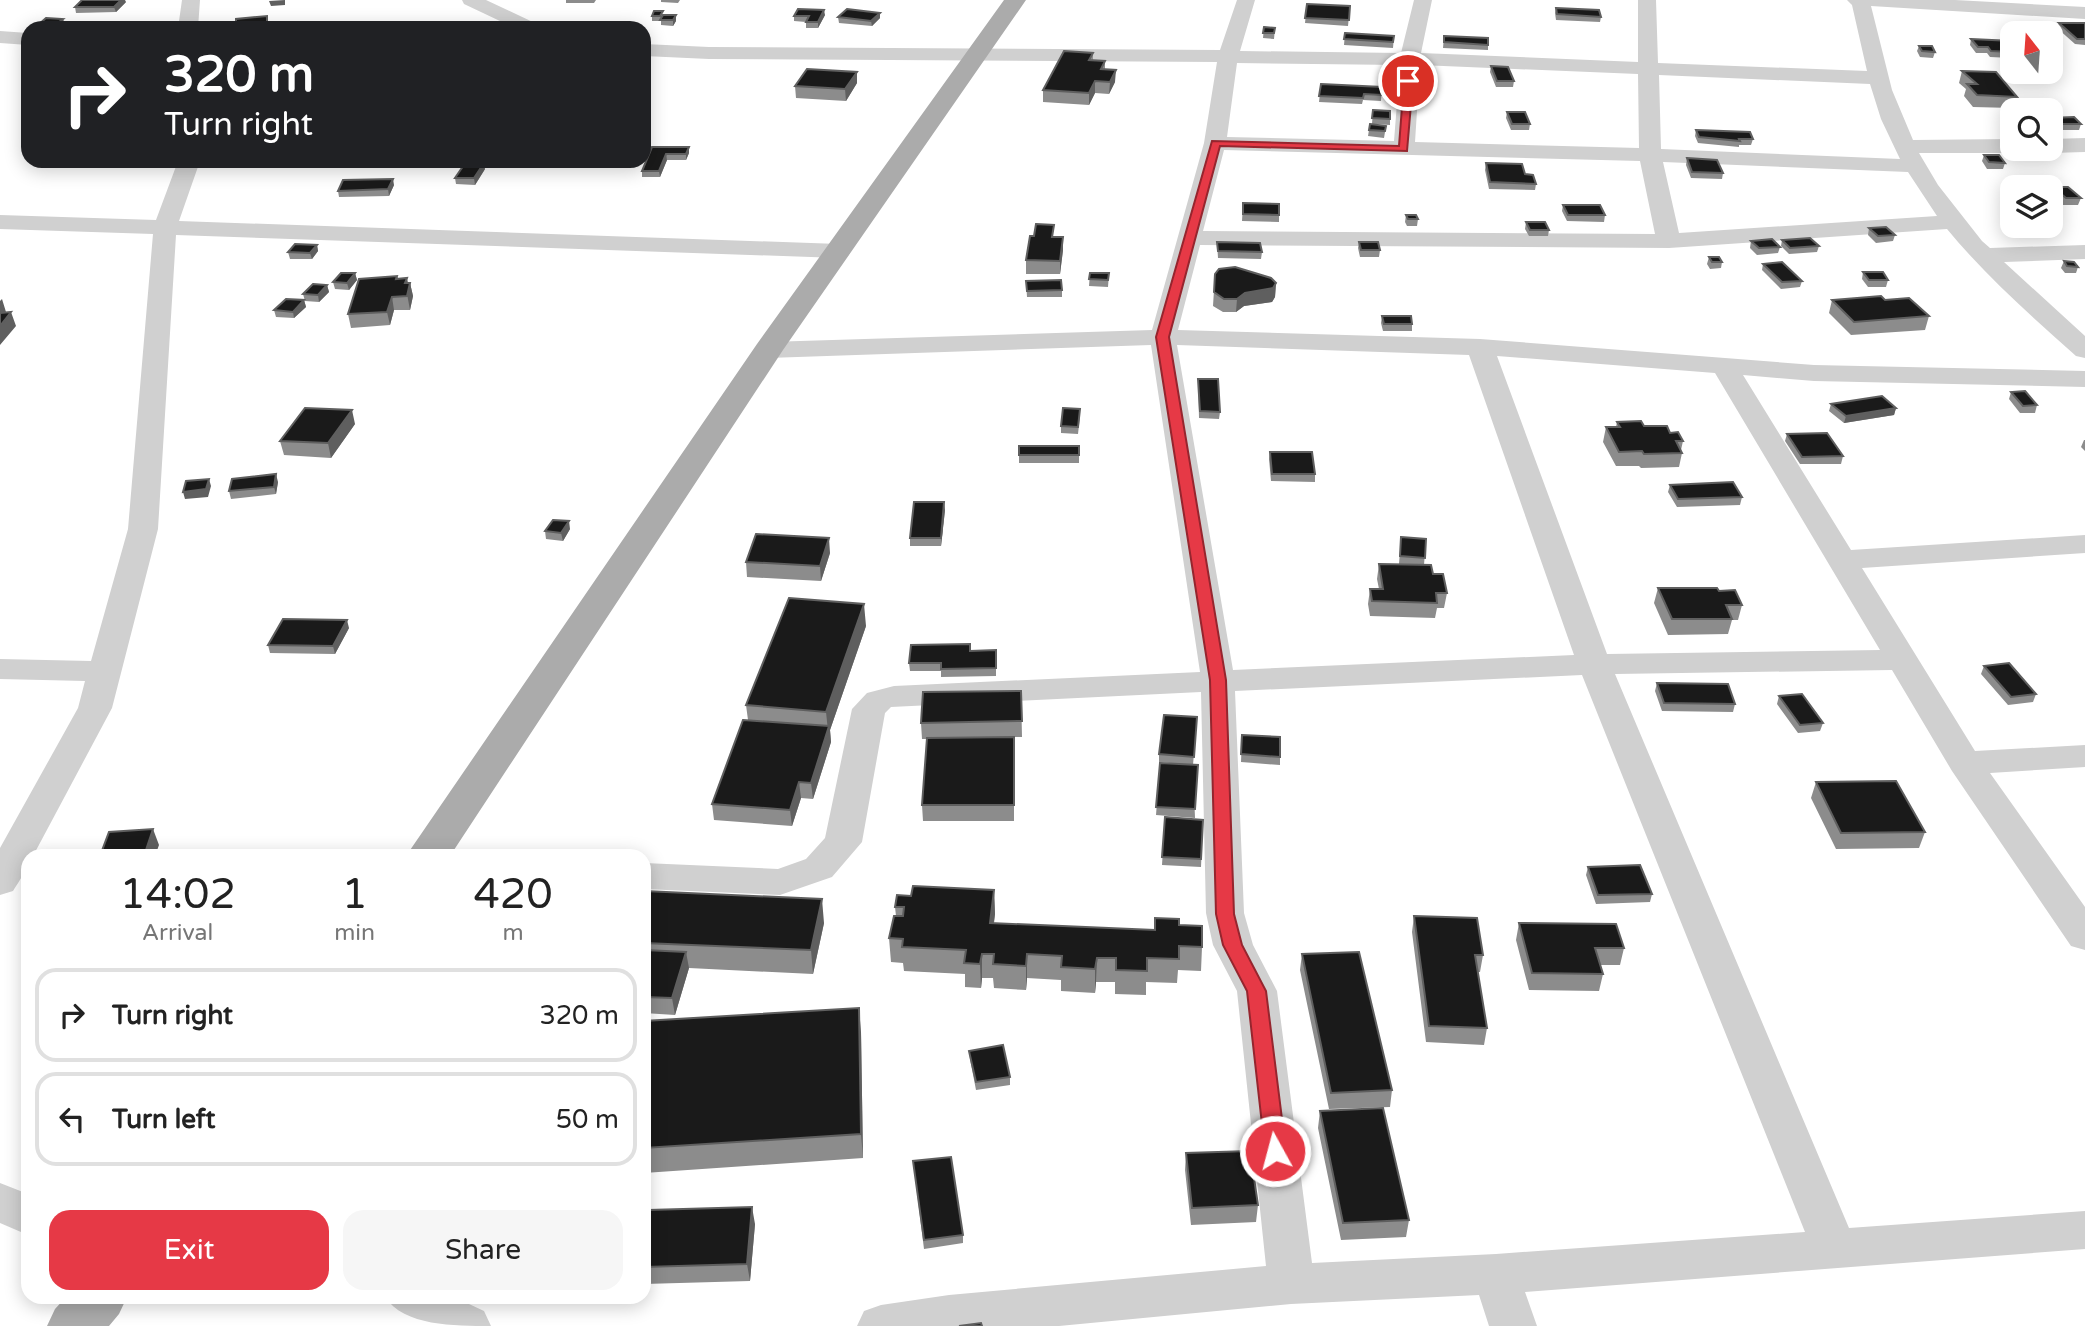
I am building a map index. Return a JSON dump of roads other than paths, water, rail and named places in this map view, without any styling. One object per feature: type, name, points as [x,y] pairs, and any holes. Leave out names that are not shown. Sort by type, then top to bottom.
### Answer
[{"type":"main road","points":[[433,849],[768,350],[1014,0]]},
{"type":"main road","points":[[75,1326],[94,1304]]},
{"type":"street","points":[[189,21],[191,0]]},
{"type":"street","points":[[471,0],[515,21]]},
{"type":"street","points":[[1246,0],[1228,57],[1215,143],[1163,337],[1218,680],[1225,914],[1233,945],[1256,991],[1291,1284]]},
{"type":"street","points":[[1404,149],[1410,59],[1423,0]]},
{"type":"street","points":[[1647,0],[1650,155],[1669,241]]},
{"type":"street","points":[[2085,13],[1859,0],[1891,118],[1923,184],[1981,256],[2085,350]]},
{"type":"street","points":[[0,37],[21,38]]},
{"type":"street","points":[[651,50],[1410,59],[1879,78]]},
{"type":"street","points":[[1215,143],[1650,155],[1909,156],[2000,147]]},
{"type":"street","points":[[2063,146],[2085,145]]},
{"type":"street","points":[[0,882],[95,708],[143,530],[165,228],[186,168]]},
{"type":"street","points":[[0,222],[839,251]]},
{"type":"street","points":[[1189,239],[1669,241],[1953,222]]},
{"type":"street","points":[[1981,256],[2085,252]]},
{"type":"street","points":[[768,350],[1163,337],[1480,348],[1814,373],[2085,379]]},
{"type":"street","points":[[1480,348],[1594,664],[1835,1250]]},
{"type":"street","points":[[1726,368],[1965,763],[2085,936]]},
{"type":"street","points":[[1841,560],[2085,544]]},
{"type":"street","points":[[651,876],[780,882],[820,868],[843,842],[869,709],[879,700],[894,696],[1594,664],[1902,660]]},
{"type":"street","points":[[0,670],[105,671]]},
{"type":"street","points":[[1965,763],[2085,756]]},
{"type":"street","points":[[0,1201],[21,1212]]},
{"type":"street","points":[[881,1326],[1008,1319],[1291,1284],[1496,1274],[2085,1230]]},
{"type":"street","points":[[1496,1274],[1513,1326]]},
{"type":"street","points":[[423,1304],[467,1326]]}]
